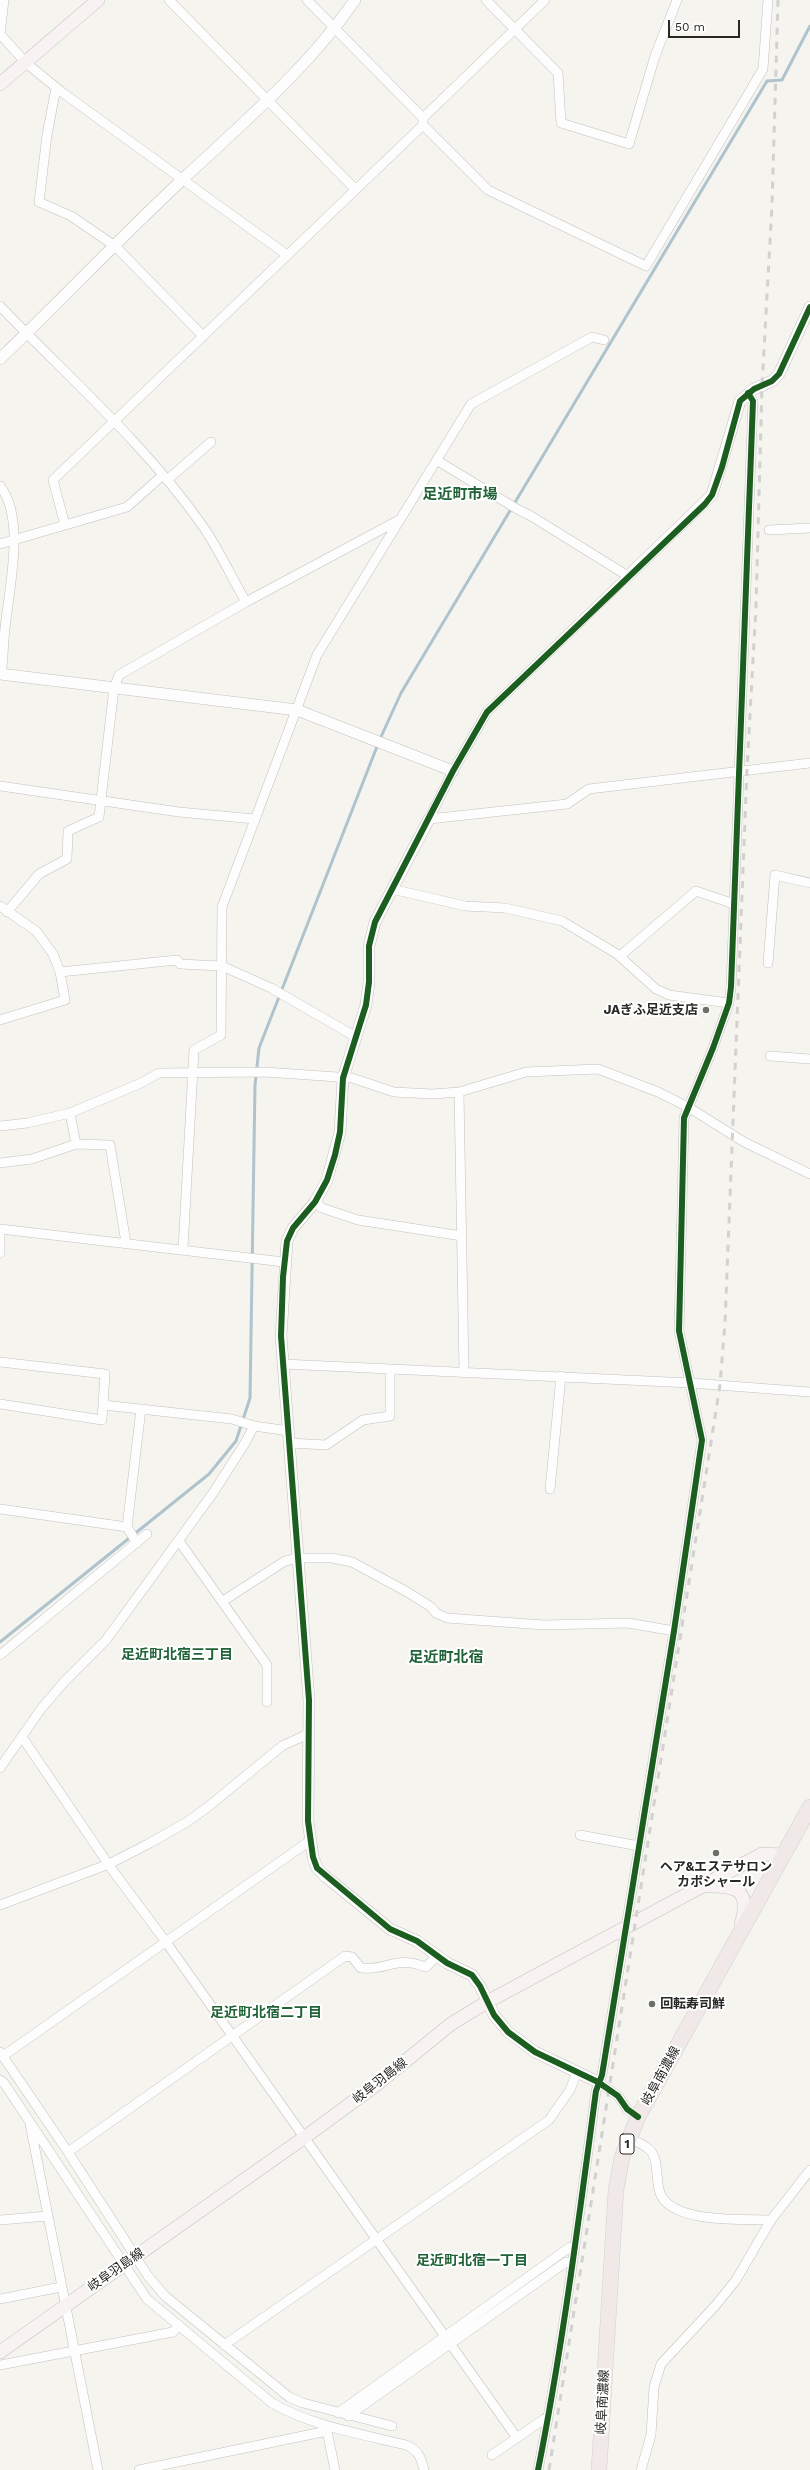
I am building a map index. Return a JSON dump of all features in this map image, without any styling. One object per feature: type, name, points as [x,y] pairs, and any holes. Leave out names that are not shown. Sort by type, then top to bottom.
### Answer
[{"type":"main road","points":[[0,84],[98,0]]},
{"type":"main road","name":"岐阜南濃線","points":[[599,2470],[612,2238],[622,2157],[638,2117],[810,1807]]},
{"type":"main road","name":"岐阜羽島線","points":[[0,2352],[305,2137],[376,2085],[451,2024],[487,2002],[762,1854],[782,1855]]},
{"type":"main road","points":[[702,1886],[726,1886],[739,1890],[745,1901],[745,1912],[738,1939]]},
{"type":"street","points":[[4,0],[0,34],[26,63],[56,88],[287,255]]},
{"type":"street","points":[[169,0],[355,189]]},
{"type":"street","points":[[307,0],[488,190],[646,266],[763,69],[768,0]]},
{"type":"street","points":[[0,359],[182,180],[268,100],[335,29],[356,0]]},
{"type":"street","points":[[486,0],[558,73],[561,122],[629,144],[655,56],[677,0]]},
{"type":"street","points":[[65,525],[53,480],[115,422],[355,189],[545,0]]},
{"type":"street","points":[[56,88],[47,135],[39,202],[71,216],[115,246],[203,336]]},
{"type":"street","points":[[0,306],[26,334],[115,422],[165,477],[203,526],[246,602]]},
{"type":"street","points":[[638,2117],[627,2109],[618,2096],[598,2082],[535,2052],[508,2032],[494,2016],[480,1986],[472,1975],[437,1956],[417,1941],[390,1929],[317,1868],[310,1840],[308,1801],[309,1700],[281,1336],[284,1262],[287,1241],[293,1228],[315,1202],[327,1180],[336,1147],[340,1132],[343,1078],[356,1037],[368,990],[369,946],[375,922],[453,771],[487,712],[712,495],[722,466],[736,410],[743,397],[772,381],[779,374],[810,307]]},
{"type":"street","points":[[183,1249],[194,1050],[221,1035],[222,907],[317,654],[400,519],[438,461],[471,404],[592,337],[604,340]]},
{"type":"street","points":[[538,2470],[548,2420],[575,2247],[598,2082],[602,2075],[674,1631],[702,1440],[679,1331],[684,1118],[713,1048],[729,1003],[734,904],[752,401],[748,393]]},
{"type":"street","points":[[0,544],[127,507],[212,442]]},
{"type":"street","points":[[438,461],[628,576]]},
{"type":"street","points":[[0,486],[6,493],[10,509],[15,552],[1,674],[297,710],[453,771]]},
{"type":"street","points":[[0,1020],[65,1000],[60,972],[53,954],[36,931],[3,910],[39,874],[67,859],[68,831],[99,817],[114,688],[119,675],[246,602],[400,519]]},
{"type":"street","points":[[769,530],[810,528]]},
{"type":"street","points":[[429,820],[567,804],[589,789],[810,763]]},
{"type":"street","points":[[0,786],[102,801],[255,820]]},
{"type":"street","points":[[768,963],[775,876],[810,883]]},
{"type":"street","points":[[392,889],[465,906],[505,908],[562,921],[620,956],[656,989],[669,995],[729,1003]]},
{"type":"street","points":[[620,956],[696,891],[734,904]]},
{"type":"street","points":[[60,972],[176,960],[180,964],[222,966],[272,988],[356,1037]]},
{"type":"street","points":[[770,1056],[810,1059]]},
{"type":"street","points":[[0,1126],[27,1123],[70,1113],[141,1084],[159,1073],[265,1072],[352,1078],[394,1092],[459,1092],[526,1072],[598,1069],[658,1092],[688,1107],[744,1142],[810,1174]]},
{"type":"street","points":[[459,1092],[464,1371]]},
{"type":"street","points":[[70,1113],[76,1144]]},
{"type":"street","points":[[0,1163],[32,1159],[76,1144],[110,1145],[126,1243]]},
{"type":"street","points":[[315,1202],[322,1208],[358,1220],[462,1236]]},
{"type":"street","points":[[0,1253],[0,1229],[183,1249],[284,1262]]},
{"type":"street","points":[[0,1362],[105,1374],[102,1420],[0,1404]]},
{"type":"street","points":[[283,1364],[561,1376],[691,1383],[810,1392]]},
{"type":"street","points":[[290,1443],[326,1445],[363,1420],[390,1416],[390,1369]]},
{"type":"street","points":[[550,1489],[561,1376]]},
{"type":"street","points":[[103,1405],[232,1418],[254,1426],[289,1431]]},
{"type":"street","points":[[137,1543],[127,1527],[141,1409]]},
{"type":"street","points":[[0,1768],[41,1709],[64,1682],[106,1640],[179,1542],[246,1443],[254,1426]]},
{"type":"street","points":[[0,1509],[127,1527]]},
{"type":"street","points":[[0,1656],[146,1534]]},
{"type":"street","points":[[179,1542],[223,1601],[267,1665],[267,1702]]},
{"type":"street","points":[[223,1601],[285,1561],[299,1558],[332,1558],[352,1562],[409,1593],[430,1607],[436,1613],[447,1618],[544,1625],[628,1623],[674,1631]]},
{"type":"street","points":[[0,1905],[109,1864],[187,1822],[282,1746],[308,1734]]},
{"type":"street","points":[[22,1737],[109,1864],[305,2137],[517,2438]]},
{"type":"street","points":[[580,1835],[639,1846]]},
{"type":"street","points":[[310,1840],[166,1942],[1,2054],[68,2152],[148,2276],[165,2296],[224,2346],[289,2397],[348,2416],[392,2426]]},
{"type":"street","points":[[68,2152],[346,1956],[352,1957],[361,1968],[369,1969],[402,1961],[412,1962],[426,1968],[437,1956]]},
{"type":"street","points":[[224,2346],[549,2120],[570,2090],[577,2072]]},
{"type":"street","points":[[0,2080],[4,2083],[29,2119],[123,2265],[147,2299],[272,2403],[328,2429],[415,2449],[421,2458],[424,2470]]},
{"type":"street","points":[[29,2119],[61,2287],[76,2350],[98,2470]]},
{"type":"street","points":[[630,2139],[648,2147],[654,2157],[658,2188],[664,2200],[673,2208],[705,2217],[771,2220]]},
{"type":"street","points":[[641,2470],[651,2435],[654,2387],[661,2364],[715,2306],[736,2280],[771,2220],[810,2170]]},
{"type":"street","points":[[0,2220],[48,2216]]},
{"type":"street","points":[[338,2413],[444,2335],[570,2246],[575,2247]]},
{"type":"street","points":[[348,2416],[566,2262],[572,2262]]},
{"type":"street","points":[[0,2299],[61,2287]]},
{"type":"street","points":[[0,2365],[173,2332],[179,2325]]},
{"type":"street","points":[[492,2455],[544,2419],[548,2420]]},
{"type":"street","points":[[139,2470],[174,2467],[328,2429]]},
{"type":"street","points":[[328,2429],[335,2470]]},
{"type":"waterway","points":[[380,739],[401,693],[767,81],[782,80],[810,26]]},
{"type":"waterway","points":[[0,1642],[209,1474],[236,1441],[250,1398],[255,1085],[259,1048],[378,744]]},
{"type":"railway","points":[[549,2470],[720,1385],[725,1323],[747,769],[756,606],[762,386],[772,205],[778,0]]},
{"type":"cycle path","points":[[638,2117],[627,2109],[618,2096],[598,2082],[535,2052],[508,2032],[494,2015],[480,1986],[472,1975],[447,1963],[417,1941],[390,1929],[317,1868],[313,1857],[308,1821],[309,1700],[281,1336],[283,1277],[287,1241],[293,1228],[315,1202],[327,1180],[335,1155],[340,1132],[343,1078],[366,1005],[369,982],[369,946],[375,922],[453,771],[487,712],[705,504],[712,495],[722,467],[740,401],[754,389],[772,381],[779,374],[810,307]]},
{"type":"cycle path","points":[[538,2470],[563,2328],[596,2091],[602,2075],[674,1631],[702,1440],[679,1331],[684,1118],[713,1048],[729,1003],[731,987],[753,401],[748,393]]},
{"type":"place","name":"JAぎふ足近支店","points":[[706,1010]]},
{"type":"place","name":"ヘア&エステサロン カポシャール","points":[[716,1853]]},
{"type":"place","name":"回転寿司鮮","points":[[652,2004]]},
{"type":"district","name":"足近町市場","points":[[460,495]]},
{"type":"district","name":"足近町北宿三丁目","points":[[177,1655]]},
{"type":"district","name":"足近町北宿","points":[[446,1658]]},
{"type":"district","name":"足近町北宿二丁目","points":[[266,2013]]},
{"type":"district","name":"足近町北宿一丁目","points":[[472,2261]]}]
